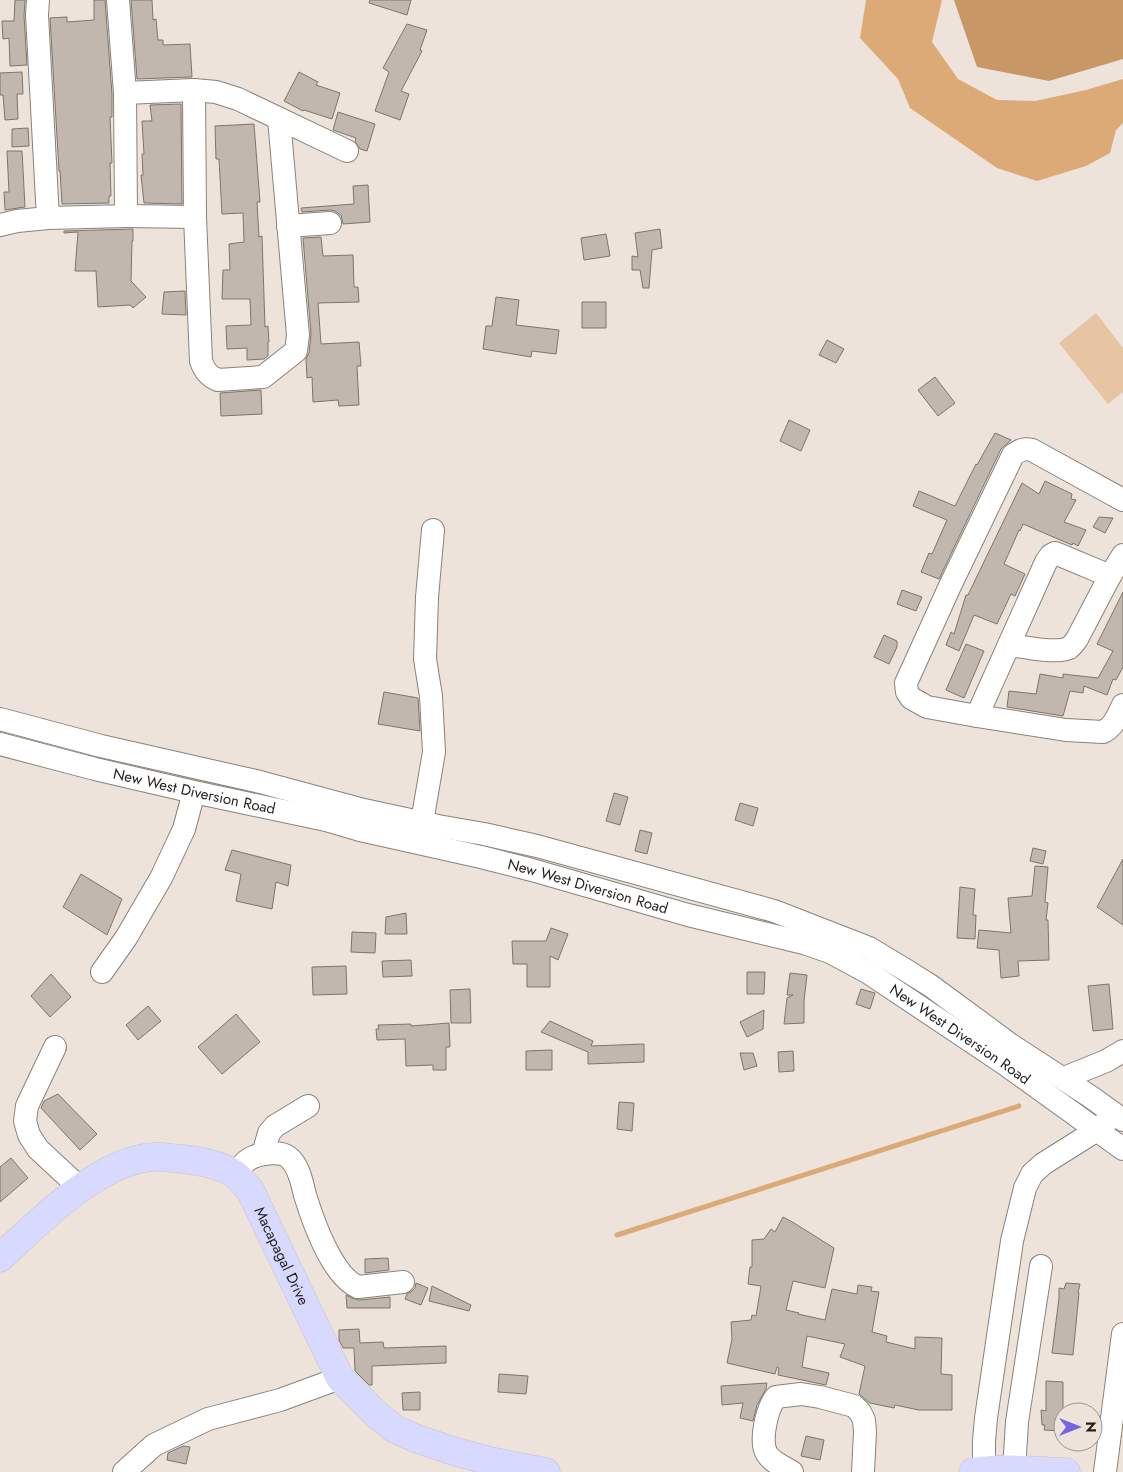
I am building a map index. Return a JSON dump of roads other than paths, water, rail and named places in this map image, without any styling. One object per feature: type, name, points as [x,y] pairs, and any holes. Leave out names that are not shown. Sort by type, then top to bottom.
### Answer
[{"type":"main road","name":"Macapagal Drive","points":[[0,1258],[34,1226],[80,1188],[132,1161],[153,1157],[194,1160],[221,1167],[235,1175],[250,1190],[340,1378],[377,1415],[395,1428],[415,1438],[453,1451],[490,1461],[546,1472]]},
{"type":"main road","points":[[978,1471],[1066,1472]]},
{"type":"street","points":[[38,0],[37,15],[48,218]]},
{"type":"street","points":[[118,0],[125,94],[126,216]]},
{"type":"street","points":[[125,94],[194,90],[216,92],[238,99],[347,151]]},
{"type":"street","points":[[194,90],[195,217],[201,361],[204,369],[212,377],[223,380],[263,377],[296,351],[298,335],[279,119]]},
{"type":"street","points":[[0,225],[17,221],[48,218],[195,217]]},
{"type":"street","points":[[288,226],[330,224]]},
{"type":"street","points":[[1123,500],[1032,450],[1020,450],[1013,455],[906,683],[907,692],[911,698],[927,707],[1066,730],[1103,732],[1108,730],[1123,705]]},
{"type":"street","points":[[422,822],[434,752],[431,696],[425,659],[427,597],[433,530]]},
{"type":"street","points":[[977,716],[1046,562],[1051,555],[1055,553],[1110,576]]},
{"type":"street","points":[[1009,645],[1057,650],[1068,648],[1077,639],[1123,555]]},
{"type":"street","name":"New West Diversion Road","points":[[0,720],[101,746],[260,782],[364,810],[537,846],[774,911],[869,948],[931,986],[1011,1045],[1120,1113]]},
{"type":"street","name":"New West Diversion Road","points":[[0,744],[95,769],[326,820],[360,830],[489,859],[688,915],[804,943],[830,952],[869,973],[1002,1062],[1123,1149]]},
{"type":"street","points":[[102,972],[126,938],[161,878],[184,829],[194,792]]},
{"type":"street","points":[[55,1048],[26,1106],[25,1121],[29,1135],[38,1149],[80,1188]]},
{"type":"street","points":[[1064,1078],[1106,1061],[1123,1051]]},
{"type":"street","points":[[263,1154],[269,1133],[275,1126],[308,1106]]},
{"type":"street","points":[[978,1471],[984,1441],[1012,1242],[1025,1188],[1032,1174],[1043,1164],[1120,1113]]},
{"type":"street","points":[[235,1175],[248,1160],[263,1154],[279,1153],[288,1157],[297,1168],[316,1228],[344,1277],[352,1285],[358,1287],[403,1282]]},
{"type":"street","points":[[1012,1242],[1024,1253],[1048,1267],[1017,1422],[1014,1470]]},
{"type":"street","points":[[1105,1472],[1123,1334]]},
{"type":"street","points":[[124,1472],[154,1445],[208,1419],[280,1400],[340,1378]]},
{"type":"street","points":[[792,1472],[775,1462],[767,1454],[763,1446],[767,1414],[771,1403],[776,1397],[802,1394],[854,1406],[860,1412],[864,1420],[865,1432],[863,1472]]},
{"type":"street","points":[[986,1418],[1017,1422]]},
{"type":"waterway","points":[[617,1235],[1019,1106]]}]
